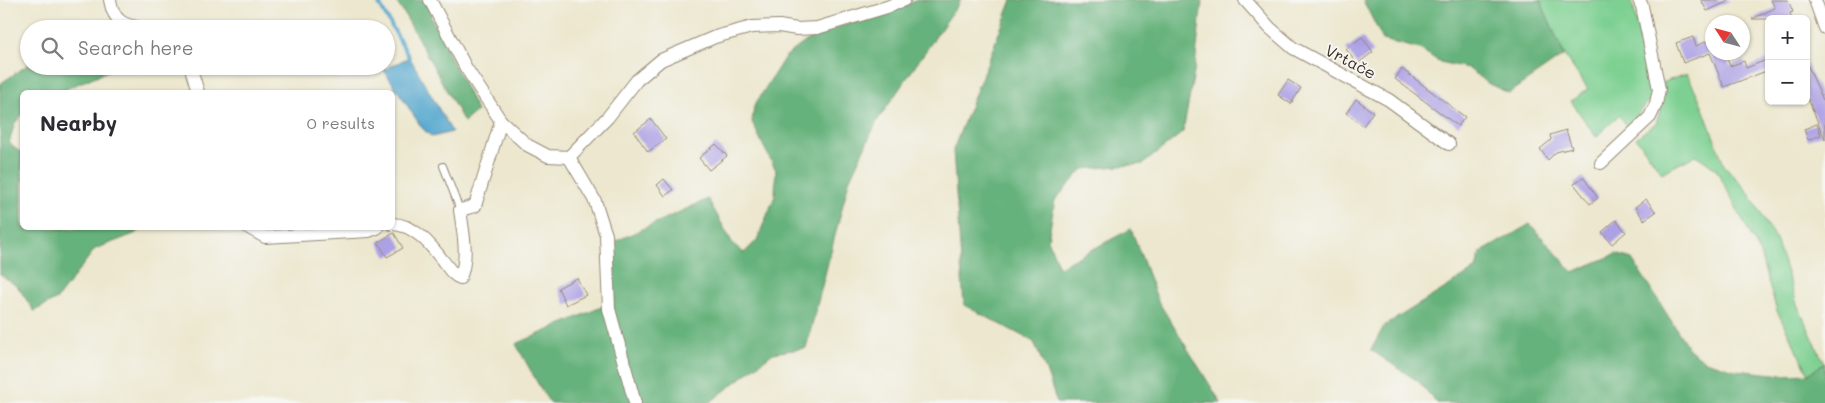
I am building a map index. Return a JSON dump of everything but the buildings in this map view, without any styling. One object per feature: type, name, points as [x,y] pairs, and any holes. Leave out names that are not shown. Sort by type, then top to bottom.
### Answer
[{"type":"street","points":[[110,0],[112,11],[120,20]]},
{"type":"street","points":[[430,0],[466,68],[501,121],[527,145],[548,156],[570,157],[608,117],[637,80],[661,60],[715,37],[752,27],[818,28],[904,0]]},
{"type":"street","name":"Vrtače","points":[[1245,0],[1270,28],[1293,48],[1389,100],[1449,144]]},
{"type":"street","points":[[1601,163],[1650,117],[1656,104],[1659,89],[1642,6],[1639,0]]},
{"type":"street","points":[[1818,4],[1825,28]]},
{"type":"street","points":[[193,75],[197,90]]},
{"type":"street","points":[[395,224],[401,224],[420,235],[454,275],[460,278],[464,268],[465,241],[460,210],[475,206],[501,121]]},
{"type":"street","points":[[570,157],[596,201],[606,235],[609,308],[635,403]]},
{"type":"street","points":[[253,230],[265,237],[372,230]]},
{"type":"lane","points":[[443,166],[460,210]]},
{"type":"green space","points":[[395,0],[437,0],[430,15],[477,111],[464,122],[405,15]]},
{"type":"green space","points":[[917,0],[961,0],[877,121],[849,181],[806,348],[773,353],[709,403],[550,403],[516,344],[613,302],[614,242],[708,199],[733,244],[744,253],[757,240],[775,196],[776,170],[752,122],[754,106],[785,57],[817,33],[885,14]]},
{"type":"green space","points":[[1012,0],[1202,0],[1195,67],[1183,132],[1143,164],[1083,169],[1055,200],[1048,240],[1059,267],[1131,229],[1158,301],[1221,403],[1057,403],[1034,342],[964,305],[953,150]]},
{"type":"green space","points":[[1363,0],[1540,0],[1564,55],[1509,93],[1489,84],[1468,68],[1440,62],[1420,49],[1383,40]]},
{"type":"green space","points":[[1540,0],[1629,0],[1633,6],[1652,96],[1628,128],[1619,115],[1596,137],[1571,101],[1588,89],[1564,55]]},
{"type":"green space","points":[[20,70],[20,75],[98,75],[64,90],[20,90],[20,117],[15,123],[9,143],[20,152],[20,230],[141,230],[95,249],[57,299],[34,311],[18,287],[0,274],[0,84]]},
{"type":"green space","points":[[1687,74],[1700,100],[1724,165],[1749,193],[1777,242],[1797,304],[1824,363],[1809,374],[1777,311],[1759,251],[1716,169],[1696,155],[1662,173],[1636,138],[1656,123],[1660,111],[1661,83]]},
{"type":"green space","points":[[1530,224],[1573,272],[1616,254],[1632,259],[1689,349],[1705,361],[1735,370],[1784,375],[1809,374],[1825,362],[1825,403],[1437,403],[1419,382],[1371,350],[1384,326],[1476,269],[1480,253]]},
{"type":"water","points":[[409,57],[452,132],[432,137],[422,128],[387,75],[395,75],[395,64]]},
{"type":"waterway","points":[[377,0],[388,20]]},
{"type":"waterway","points":[[395,32],[409,57]]}]
